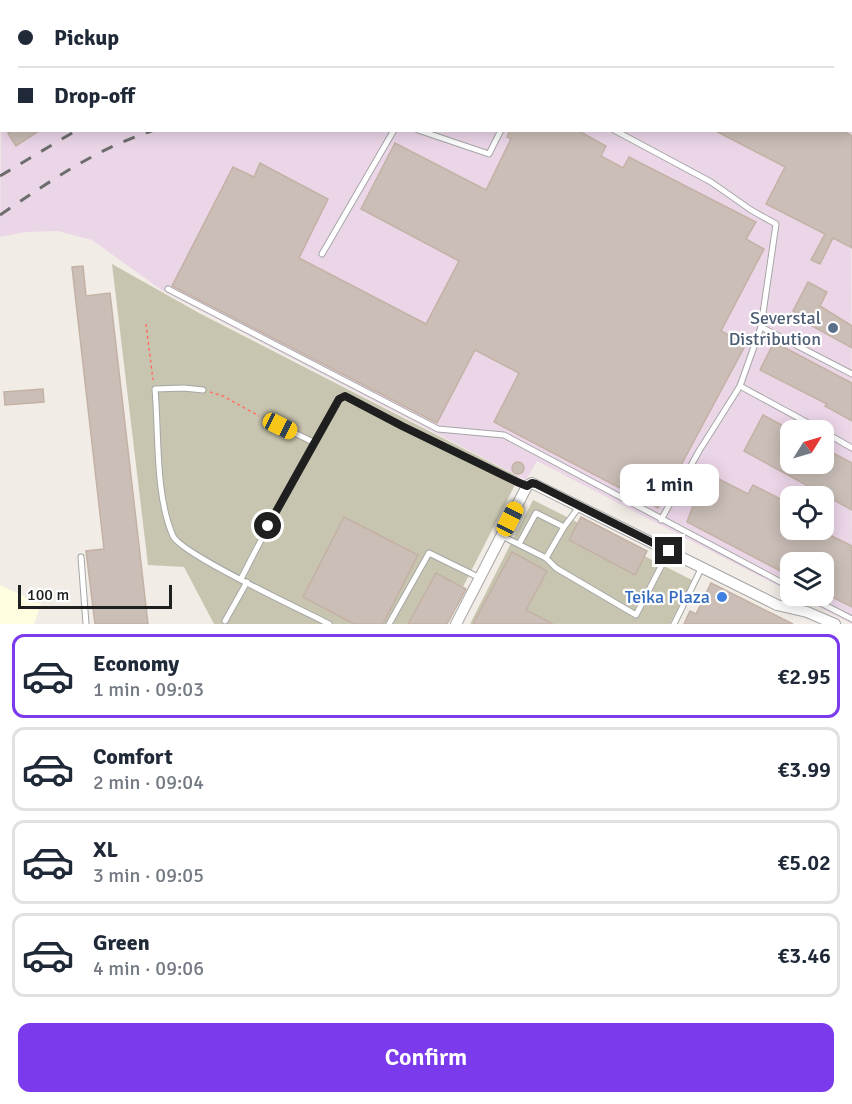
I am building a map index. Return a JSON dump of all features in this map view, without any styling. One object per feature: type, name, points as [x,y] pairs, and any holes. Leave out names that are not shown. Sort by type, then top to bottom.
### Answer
[{"type":"street","points":[[456,624],[527,486],[532,483],[777,605],[807,612],[835,624]]},
{"type":"lane","points":[[322,254],[393,132]]},
{"type":"lane","points":[[424,132],[489,154],[500,132]]},
{"type":"lane","points":[[618,132],[711,183],[776,224],[761,327],[741,386],[699,451],[662,519]]},
{"type":"lane","points":[[168,290],[438,429],[504,435],[780,582]]},
{"type":"lane","points":[[761,327],[852,374]]},
{"type":"lane","points":[[741,386],[802,420]]},
{"type":"lane","points":[[203,390],[154,389],[164,504],[174,538],[196,556],[328,624]]},
{"type":"lane","points":[[225,621],[286,490],[339,399],[345,396],[412,432],[527,486]]},
{"type":"lane","points":[[266,419],[313,442]]},
{"type":"lane","points":[[834,438],[852,448]]},
{"type":"lane","points":[[546,558],[564,527],[580,506]]},
{"type":"lane","points":[[519,544],[536,513],[564,527]]},
{"type":"lane","points":[[502,536],[546,558],[556,568],[636,615],[669,551]]},
{"type":"lane","points":[[388,624],[429,553],[480,578]]},
{"type":"lane","points":[[81,557],[86,624]]},
{"type":"lane","points":[[674,624],[701,569]]},
{"type":"lane","points":[[827,606],[852,619]]},
{"type":"path","points":[[146,324],[154,389]]},
{"type":"path","points":[[203,390],[223,396],[266,419]]},
{"type":"shaded area","points":[[1,132],[851,132],[852,624],[817,606],[834,606],[834,552],[780,552],[780,587],[537,461],[526,480],[163,291],[92,240],[58,231],[25,232],[0,237]]},
{"type":"shaded area","points":[[112,264],[199,313],[519,477],[463,587],[436,573],[409,621],[414,624],[214,624],[184,567],[148,565]]},
{"type":"shaded area","points":[[533,500],[692,580],[670,624],[470,624]]},
{"type":"shaded area","points":[[0,585],[41,604],[34,624],[0,624]]},
{"type":"building","points":[[10,132],[37,132],[16,146],[8,133]]},
{"type":"building","points":[[509,132],[581,132],[606,146],[601,156],[623,168],[629,157],[756,222],[746,239],[764,249],[721,331],[746,344],[658,508],[494,422],[519,373],[475,350],[437,423],[172,286],[233,167],[254,177],[260,163],[328,199],[299,258],[426,324],[459,261],[361,209],[395,143],[486,190],[511,139],[507,137]]},
{"type":"building","points":[[718,132],[845,132],[852,136],[852,248],[833,238],[820,264],[811,260],[825,234],[766,204],[785,167]]},
{"type":"building","points":[[83,266],[86,296],[110,293],[148,624],[95,624],[86,551],[104,549],[72,267]]},
{"type":"building","points":[[808,282],[827,292],[820,306],[852,326],[852,348],[812,326],[814,322],[793,311]]},
{"type":"building","points":[[774,342],[852,383],[852,421],[825,406],[827,404],[760,370]]},
{"type":"building","points":[[43,389],[44,402],[5,405],[4,392]]},
{"type":"building","points":[[763,415],[780,424],[780,471],[744,451]]},
{"type":"building","points":[[834,453],[852,463],[852,510],[834,500],[834,486],[808,486],[786,474],[834,474]]},
{"type":"building","points":[[520,462],[523,463],[523,473],[516,474],[513,473],[512,466],[513,463]]},
{"type":"building","points":[[709,474],[748,494],[753,485],[780,499],[780,540],[834,540],[834,537],[852,546],[852,607],[834,598],[834,552],[780,552],[780,571],[687,522],[693,506],[686,503],[694,485],[702,488]]},
{"type":"building","points":[[344,517],[418,555],[383,624],[354,624],[303,597]]},
{"type":"building","points":[[581,517],[647,551],[635,575],[569,540]]},
{"type":"building","points":[[512,552],[547,571],[526,610],[553,624],[473,624]]},
{"type":"building","points":[[436,573],[466,589],[447,624],[408,624]]},
{"type":"building","name":"Teika Plaza","points":[[711,583],[793,624],[684,624],[690,611],[696,614]]},
{"type":"railway","points":[[0,176],[74,132]]},
{"type":"railway","points":[[0,215],[93,156],[148,132]]},
{"type":"place","name":"Severstal Distribution","points":[[833,328]]},
{"type":"place","name":"Teika Plaza","points":[[722,597]]},
{"type":"route","points":[[268,526],[286,490],[339,399],[345,396],[517,482],[527,486],[532,483],[536,484],[669,551]]}]
